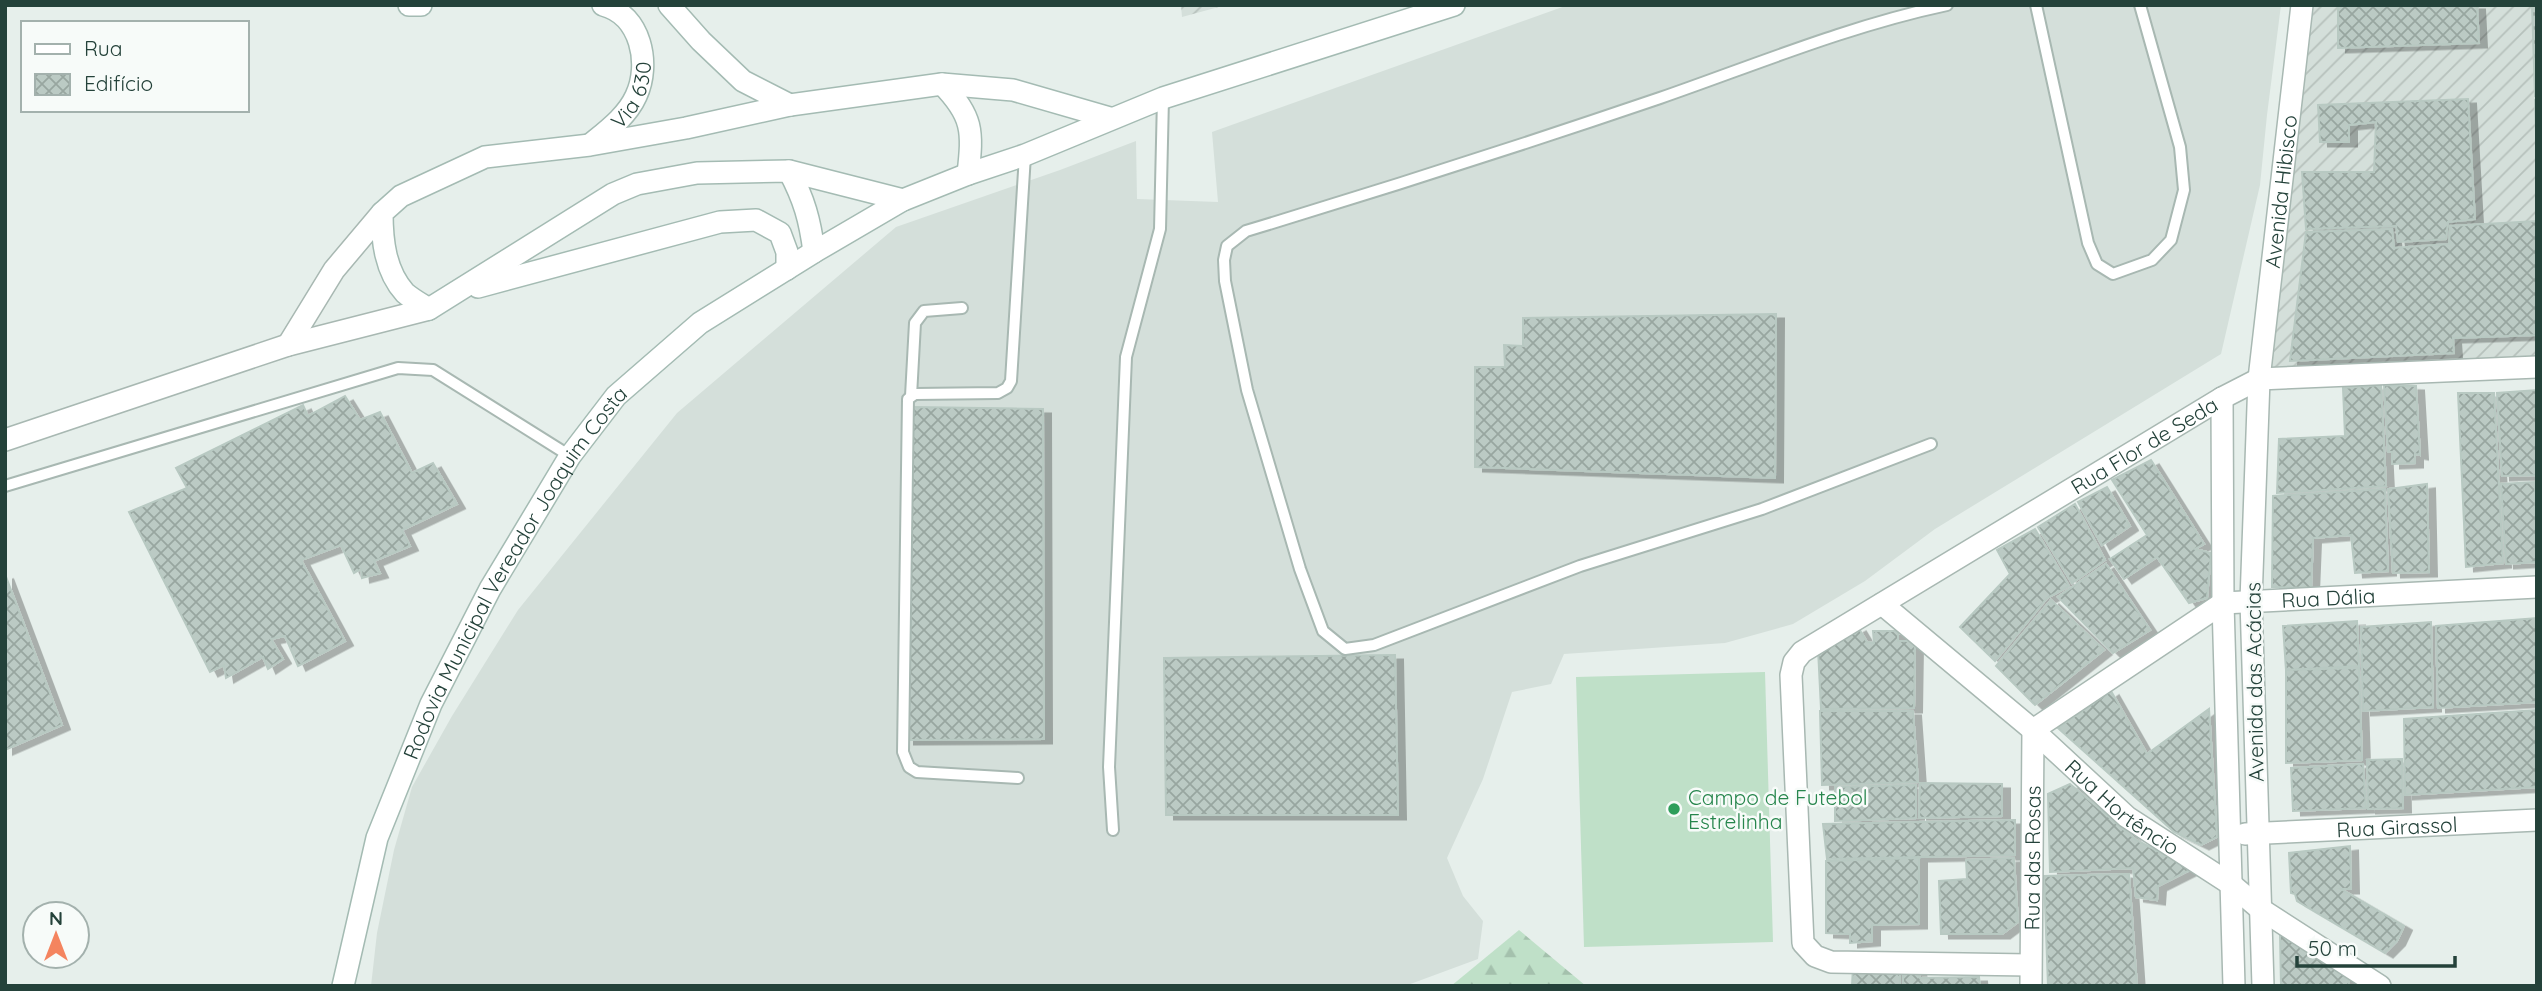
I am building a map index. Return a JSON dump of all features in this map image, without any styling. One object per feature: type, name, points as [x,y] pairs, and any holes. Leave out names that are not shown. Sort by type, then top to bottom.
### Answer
[{"type":"street","points":[[409,5],[421,5]]},
{"type":"street","name":"Via 630","points":[[590,145],[623,114],[635,97],[643,72],[634,27],[614,8],[603,5]]},
{"type":"street","points":[[669,5],[701,41],[743,81],[790,105]]},
{"type":"street","points":[[942,84],[960,103],[970,125],[972,141],[968,174],[1024,155],[1163,98],[1454,5]]},
{"type":"street","name":"Avenida Hibisco","points":[[2259,379],[2302,5]]},
{"type":"street","points":[[288,345],[334,270],[382,212],[401,196],[485,158],[590,145],[686,128],[790,105],[942,84],[1013,90],[1110,118]]},
{"type":"street","points":[[789,171],[802,195],[810,219],[814,251]]},
{"type":"street","points":[[5,440],[288,345],[429,309],[613,194],[637,184],[697,173],[789,171],[903,200]]},
{"type":"street","name":"Rodovia Municipal Vereador Joaquim Costa","points":[[343,986],[377,838],[431,704],[490,589],[570,456],[616,396],[700,323],[814,251],[903,200],[968,174]]},
{"type":"street","points":[[382,212],[382,240],[388,264],[405,292],[429,309]]},
{"type":"street","points":[[452,295],[720,222],[756,220],[780,233],[787,252],[787,269]]},
{"type":"street","name":"Rua Flor de Seda","points":[[2031,975],[1831,962],[1815,956],[1803,943],[1791,675],[1794,662],[1802,652],[2222,398],[2259,379],[2537,367]]},
{"type":"street","name":"Avenida das Acácias","points":[[2259,379],[2251,601],[2263,986]]},
{"type":"street","name":"Avenida das Acácias","points":[[2222,398],[2223,603],[2234,986]]},
{"type":"street","name":"Rua Dália","points":[[2032,730],[2223,603],[2537,587]]},
{"type":"street","name":"Rua Hortêncio","points":[[1882,604],[2032,730],[2127,817],[2232,885],[2259,908],[2380,986]]},
{"type":"street","name":"Rua das Rosas","points":[[2031,975],[2032,730]]},
{"type":"street","name":"Rua Girassol","points":[[2230,835],[2537,820]]},
{"type":"lane","points":[[1931,444],[1762,509],[1580,566],[1374,645],[1345,649],[1323,631],[1300,569],[1247,390],[1225,281],[1224,260],[1227,246],[1246,231],[1482,159],[1827,38],[1899,15],[1947,5]]},
{"type":"lane","points":[[2036,5],[2088,243],[2097,264],[2113,274],[2152,260],[2171,240],[2184,190],[2180,147],[2140,5]]},
{"type":"lane","points":[[1113,830],[1109,767],[1126,357],[1160,229],[1163,98]]},
{"type":"lane","points":[[911,396],[998,393],[1007,388],[1011,381],[1024,155]]},
{"type":"lane","points":[[962,308],[924,311],[915,323],[911,396],[908,399],[903,752],[909,767],[917,772],[1018,778]]},
{"type":"lane","points":[[5,486],[398,368],[433,370],[570,456]]},
{"type":"shaded area","points":[[1181,5],[1226,5],[1182,17]]},
{"type":"shaded area","points":[[1568,5],[2281,5],[2260,185],[2221,354],[1935,529],[1865,581],[1793,624],[1725,643],[1564,654],[1551,684],[1512,692],[1483,779],[1447,858],[1463,896],[1483,921],[1478,959],[1405,986],[371,986],[377,933],[394,850],[412,787],[452,716],[518,610],[677,413],[896,227],[1136,141],[1137,199],[1218,202],[1212,132]]},
{"type":"shaded area","points":[[2312,5],[2537,5],[2537,359],[2266,370]]},
{"type":"green space","name":"Campo de Futebol Estrelinha","points":[[1765,672],[1773,942],[1584,947],[1576,677]]},
{"type":"green space","points":[[1519,930],[1586,986],[1451,986]]},
{"type":"building","points":[[2338,5],[2477,5],[2479,43],[2338,48]]},
{"type":"building","points":[[2532,5],[2537,5],[2537,96],[2535,96]]},
{"type":"building","points":[[2468,99],[2475,219],[2448,222],[2446,239],[2398,242],[2396,226],[2306,229],[2302,172],[2374,172],[2376,122],[2349,125],[2349,142],[2320,142],[2318,105]]},
{"type":"building","points":[[2535,100],[2537,100],[2537,163]]},
{"type":"building","points":[[2537,221],[2537,335],[2453,338],[2454,353],[2290,361],[2306,232],[2392,229],[2394,248],[2449,244],[2450,226]]},
{"type":"building","points":[[1776,314],[1775,478],[1475,467],[1475,367],[1505,367],[1504,345],[1523,346],[1523,318]]},
{"type":"building","points":[[2381,385],[2386,486],[2277,493],[2279,439],[2345,436],[2343,388]]},
{"type":"building","points":[[2384,385],[2416,386],[2420,455],[2415,454],[2415,463],[2392,464],[2392,452],[2388,452]]},
{"type":"building","points":[[2537,390],[2537,475],[2502,476],[2497,393]]},
{"type":"building","points":[[2458,393],[2494,393],[2503,563],[2466,567]]},
{"type":"building","points":[[345,396],[360,420],[380,412],[412,473],[433,463],[457,504],[402,530],[410,546],[374,561],[380,573],[362,578],[361,569],[354,573],[341,545],[301,560],[345,641],[298,666],[285,636],[271,639],[283,659],[268,669],[263,657],[226,678],[224,665],[210,672],[129,512],[187,488],[176,468],[303,405],[308,416]]},
{"type":"building","points":[[911,407],[1043,409],[1044,739],[906,740]]},
{"type":"building","points":[[2151,460],[2204,544],[2195,549],[2211,553],[2207,598],[2189,603],[2157,557],[2124,579],[2110,559],[2147,535],[2112,480]]},
{"type":"building","points":[[2535,482],[2537,562],[2506,564],[2501,484]]},
{"type":"building","points":[[2427,484],[2429,572],[2393,573],[2388,489]]},
{"type":"building","points":[[2107,487],[2130,526],[2102,545],[2078,502]]},
{"type":"building","points":[[2385,489],[2388,571],[2355,573],[2351,535],[2313,538],[2311,588],[2272,587],[2273,496]]},
{"type":"building","points":[[2075,504],[2105,560],[2072,583],[2038,527]]},
{"type":"building","points":[[2035,529],[2069,586],[2047,598],[1995,661],[1960,627],[2010,574],[1997,550]]},
{"type":"building","points":[[2106,564],[2150,630],[2113,653],[2058,597]]},
{"type":"building","points":[[5,574],[62,725],[5,750]]},
{"type":"building","points":[[2051,600],[2104,650],[2035,705],[1996,666]]},
{"type":"building","points":[[2537,618],[2537,702],[2438,708],[2436,626]]},
{"type":"building","points":[[2357,621],[2359,666],[2286,670],[2283,626]]},
{"type":"building","points":[[2431,622],[2433,707],[2363,711],[2361,627]]},
{"type":"building","points":[[1858,627],[1867,642],[1874,643],[1873,631],[1898,631],[1898,641],[1915,641],[1914,708],[1821,709],[1818,649]]},
{"type":"building","points":[[1395,655],[1398,815],[1166,815],[1164,658]]},
{"type":"building","points":[[2359,668],[2362,760],[2286,763],[2286,670]]},
{"type":"building","points":[[2111,691],[2147,754],[2209,709],[2217,837],[2201,845],[2174,832],[2058,728]]},
{"type":"building","points":[[2537,710],[2537,787],[2405,795],[2404,719]]},
{"type":"building","points":[[1820,711],[1913,711],[1918,782],[1822,785]]},
{"type":"building","points":[[2402,759],[2403,808],[2368,809],[2367,760]]},
{"type":"building","points":[[2363,764],[2366,808],[2293,811],[2291,768]]},
{"type":"building","points":[[1920,783],[2002,784],[2002,816],[1919,818]]},
{"type":"building","points":[[2070,784],[2136,840],[2192,869],[2158,886],[2157,900],[2136,897],[2133,868],[2050,872],[2048,794]]},
{"type":"building","points":[[1916,785],[1916,818],[1835,821],[1835,787]]},
{"type":"building","points":[[2015,820],[2015,855],[1827,859],[1823,824]]},
{"type":"building","points":[[2350,846],[2351,889],[2341,889],[2404,926],[2397,941],[2385,953],[2297,901],[2295,894],[2291,893],[2289,853]]},
{"type":"building","points":[[1919,858],[1919,924],[1872,925],[1872,941],[1850,943],[1850,934],[1826,933],[1826,861]]},
{"type":"building","points":[[2014,858],[2018,922],[2002,934],[1941,934],[1939,881],[1967,879],[1966,860]]},
{"type":"building","points":[[2129,874],[2137,986],[2048,986],[2044,876]]},
{"type":"building","points":[[2280,934],[2348,970],[2349,986],[2281,986]]},
{"type":"building","points":[[1853,967],[1900,969],[1900,986],[1852,986]]},
{"type":"building","points":[[1918,970],[1920,978],[1979,977],[1980,986],[1903,986],[1903,971]]},
{"type":"place","name":"Campo de Futebol Estrelinha","points":[[1674,809]]}]
